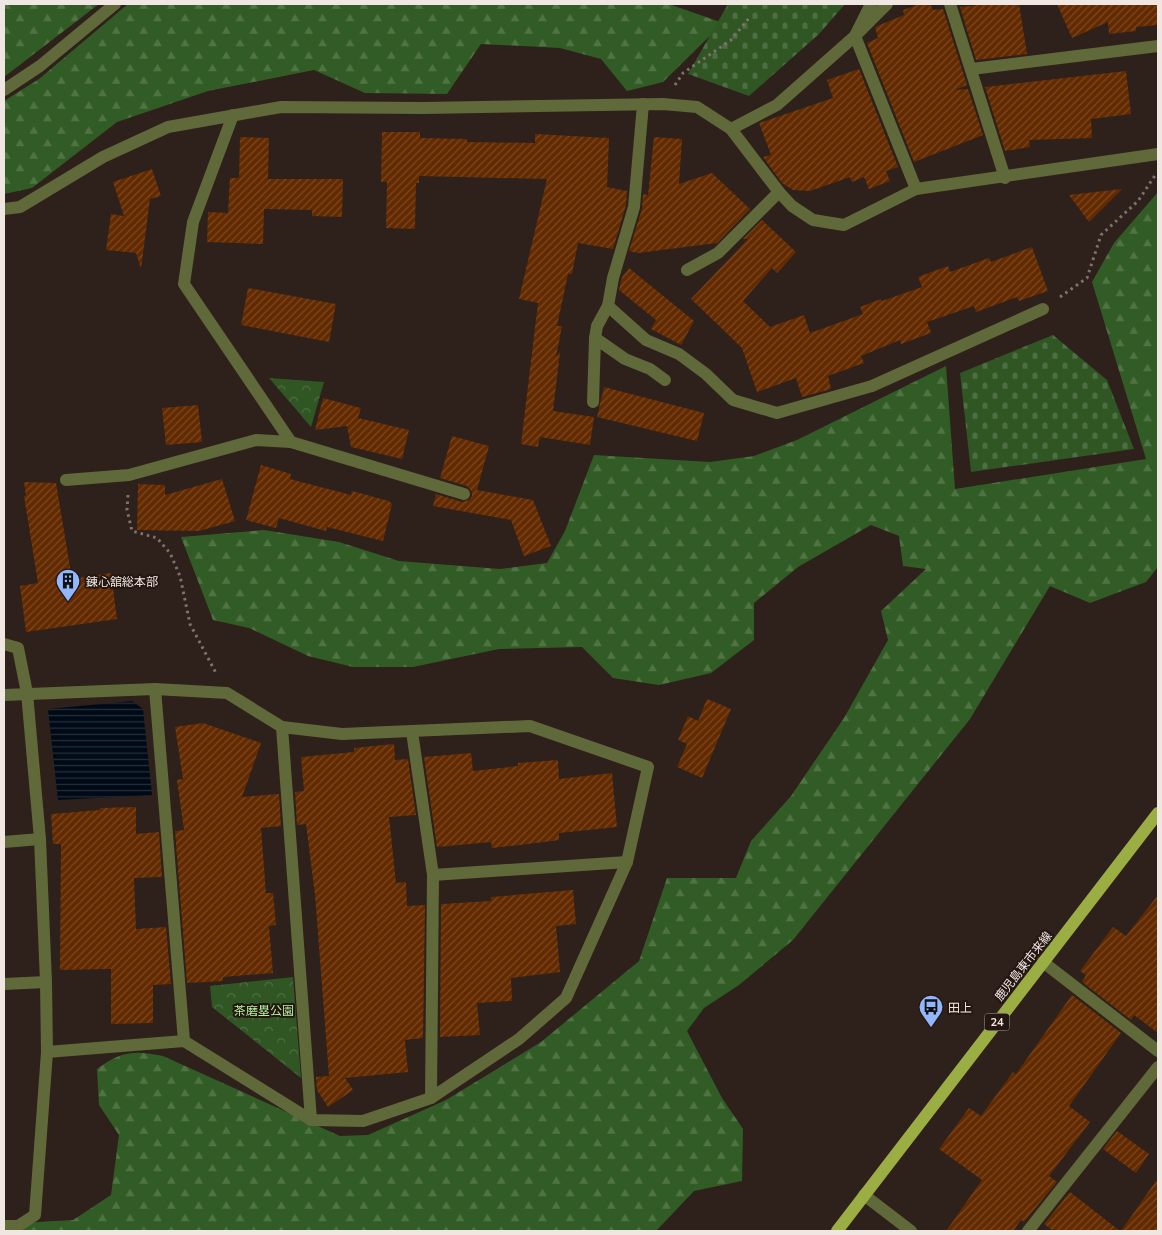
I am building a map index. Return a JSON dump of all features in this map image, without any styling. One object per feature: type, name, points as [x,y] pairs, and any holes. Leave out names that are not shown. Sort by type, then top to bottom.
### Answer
[{"type":"main road","name":"鹿児島東市来線","points":[[837,1231],[1158,813]]},
{"type":"street","points":[[4,90],[40,66],[114,4]]},
{"type":"street","points":[[871,4],[855,36],[916,189]]},
{"type":"street","points":[[731,129],[777,104],[855,36],[887,4]]},
{"type":"street","points":[[950,4],[972,68],[1005,178]]},
{"type":"street","points":[[972,68],[1158,46]]},
{"type":"street","points":[[593,402],[597,326],[608,306],[613,278],[634,207],[643,104]]},
{"type":"street","points":[[4,209],[20,207],[103,157],[168,127],[281,107],[424,108],[663,104],[697,107],[731,129],[792,206],[813,220],[844,225],[916,189],[1005,178],[1158,154]]},
{"type":"street","points":[[233,115],[193,222],[184,284],[291,442]]},
{"type":"street","points":[[687,270],[718,253],[779,192]]},
{"type":"street","points":[[608,306],[646,340],[679,354],[706,374],[733,400],[777,413],[872,386],[1043,309]]},
{"type":"street","points":[[595,338],[625,359],[650,369],[665,380]]},
{"type":"street","points":[[66,480],[129,475],[256,440],[291,442],[464,494]]},
{"type":"street","points":[[4,644],[18,648],[26,693],[40,839],[47,1052],[35,1215],[18,1226],[4,1226]]},
{"type":"street","points":[[154,689],[184,1041]]},
{"type":"street","points":[[4,695],[154,689],[227,693],[282,727],[342,734],[530,726],[648,767],[628,862],[566,998],[519,1039],[431,1098],[362,1120],[310,1120],[184,1041],[47,1052]]},
{"type":"street","points":[[282,727],[310,1120]]},
{"type":"street","points":[[412,732],[433,875],[431,1098]]},
{"type":"street","points":[[4,842],[40,839]]},
{"type":"street","points":[[433,875],[628,862]]},
{"type":"street","points":[[1043,962],[1158,1051]]},
{"type":"street","points":[[4,984],[46,982]]},
{"type":"street","points":[[1028,1231],[1158,1067]]},
{"type":"street","points":[[864,1195],[911,1231]]},
{"type":"path","points":[[663,104],[683,73],[732,40],[750,17]]},
{"type":"path","points":[[1043,309],[1087,278],[1101,235],[1138,201],[1158,172]]},
{"type":"path","points":[[129,475],[127,510],[132,531],[157,538],[170,553],[180,576],[190,624],[227,693]]},
{"type":"green space","points":[[4,4],[99,4],[4,77]]},
{"type":"green space","points":[[128,4],[669,4],[723,23],[663,82],[627,91],[601,59],[560,48],[481,44],[447,94],[365,93],[314,70],[208,91],[117,122],[32,188],[4,194],[4,101],[39,79]]},
{"type":"green space","points":[[728,4],[845,4],[819,34],[749,96],[688,74]]},
{"type":"green space","points":[[1158,192],[1158,567],[1146,582],[1090,603],[1050,586],[970,719],[793,940],[739,985],[704,1008],[687,1031],[722,1098],[743,1129],[742,1181],[694,1191],[656,1231],[4,1231],[4,1224],[73,1220],[111,1195],[119,1135],[99,1105],[97,1069],[121,1055],[144,1053],[163,1056],[340,1136],[368,1135],[446,1100],[541,1042],[639,961],[667,878],[736,878],[751,841],[791,796],[844,718],[888,640],[881,611],[926,569],[903,566],[899,536],[871,525],[798,567],[754,603],[754,640],[711,673],[659,685],[613,678],[582,647],[499,649],[413,667],[353,667],[308,656],[249,628],[213,620],[181,537],[264,530],[339,542],[399,561],[500,569],[547,563],[565,531],[594,455],[710,462],[754,456],[797,440],[946,366],[955,489],[1146,459],[1092,282],[1114,243]]},
{"type":"green space","points":[[1053,335],[1107,380],[1134,449],[971,472],[960,373]]},
{"type":"green space","points":[[269,378],[324,382],[311,427]]},
{"type":"green space","name":"茶磨塁公園","points":[[293,977],[301,1078],[212,1007],[210,986]]},
{"type":"shaded area","points":[[132,701],[143,709],[152,795],[58,800],[48,709]]},
{"type":"building","points":[[920,4],[930,4],[933,10],[943,9],[967,85],[955,90],[968,89],[983,135],[914,162],[867,43],[878,38],[875,27],[904,15],[903,10]]},
{"type":"building","points":[[1019,4],[1027,54],[976,60],[960,7]]},
{"type":"building","points":[[1057,4],[1158,4],[1158,25],[1136,27],[1136,31],[1109,34],[1108,22],[1072,38]]},
{"type":"building","points":[[859,69],[898,167],[886,171],[890,181],[869,189],[864,177],[852,182],[850,177],[810,191],[793,190],[782,183],[763,157],[771,155],[759,123],[833,98],[827,80]]},
{"type":"building","points":[[1126,71],[1131,114],[1091,119],[1092,138],[1029,140],[1030,147],[1005,151],[985,87]]},
{"type":"building","points":[[382,132],[420,132],[420,138],[467,139],[467,142],[535,143],[535,134],[609,138],[607,187],[627,191],[626,205],[613,249],[578,243],[572,274],[568,274],[557,326],[562,326],[556,357],[560,352],[553,411],[594,417],[590,445],[540,437],[538,447],[521,444],[538,303],[519,299],[547,179],[419,176],[419,183],[416,183],[415,229],[386,228],[387,182],[381,182]]},
{"type":"building","points":[[240,137],[269,138],[268,179],[343,179],[342,217],[312,216],[312,210],[264,209],[263,244],[207,242],[208,212],[228,213],[230,178],[239,178]]},
{"type":"building","points":[[654,137],[682,139],[679,184],[712,173],[750,209],[717,243],[638,253],[629,251],[642,209],[643,194],[648,195]]},
{"type":"building","points":[[152,169],[161,196],[150,199],[141,269],[136,253],[106,250],[111,214],[124,216],[113,182]]},
{"type":"building","points":[[1122,189],[1089,222],[1069,195]]},
{"type":"building","points":[[762,220],[796,252],[777,273],[772,268],[743,301],[770,327],[804,315],[810,333],[863,314],[860,307],[922,287],[918,277],[948,266],[950,272],[989,258],[991,262],[1032,247],[1048,291],[1019,301],[1017,297],[976,312],[974,306],[927,322],[931,333],[901,344],[900,340],[861,356],[864,363],[828,376],[831,389],[802,397],[796,378],[757,392],[742,348],[691,299],[748,239],[743,239]]},
{"type":"building","points":[[629,268],[694,321],[681,345],[651,329],[656,320],[619,290],[622,277]]},
{"type":"building","points":[[248,288],[336,304],[329,342],[241,325]]},
{"type":"building","points":[[604,387],[704,413],[697,441],[597,417]]},
{"type":"building","points":[[323,398],[361,408],[358,418],[409,430],[402,459],[351,447],[347,426],[315,430]]},
{"type":"building","points":[[198,405],[202,442],[166,445],[162,408]]},
{"type":"building","points":[[452,436],[489,446],[477,490],[533,500],[551,546],[524,556],[511,520],[433,506],[436,494],[462,502],[469,500],[472,496],[472,492],[467,486],[440,478]]},
{"type":"building","points":[[261,465],[291,474],[290,479],[351,495],[352,491],[389,501],[392,504],[383,541],[327,527],[326,531],[279,518],[276,528],[246,520]]},
{"type":"building","points":[[222,479],[235,521],[199,531],[137,530],[138,484],[165,485],[165,495]]},
{"type":"building","points":[[24,482],[56,483],[72,579],[111,573],[117,619],[26,632],[20,586],[38,583],[24,496],[26,496]]},
{"type":"building","points":[[707,699],[731,709],[702,778],[677,767],[687,744],[678,740],[688,716],[698,721]]},
{"type":"building","points":[[203,723],[261,743],[242,797],[279,794],[281,826],[261,828],[266,893],[273,893],[276,925],[269,926],[273,973],[223,977],[223,981],[187,983],[175,831],[184,830],[177,780],[183,779],[175,727]]},
{"type":"building","points":[[394,744],[395,760],[408,759],[416,815],[389,817],[396,883],[406,882],[407,906],[425,905],[423,1038],[405,1040],[408,1072],[345,1078],[353,1090],[328,1107],[317,1090],[316,1077],[329,1076],[315,895],[306,824],[297,825],[295,792],[304,791],[301,757],[354,752],[354,748]]},
{"type":"building","points":[[471,753],[473,771],[518,766],[518,763],[558,760],[559,779],[612,773],[617,827],[559,833],[559,840],[520,845],[492,848],[491,842],[437,847],[424,757]]},
{"type":"building","points":[[136,807],[136,834],[159,832],[162,877],[134,878],[136,929],[166,927],[171,984],[153,985],[153,1023],[111,1024],[111,969],[60,970],[61,844],[53,844],[51,814],[100,810],[100,808]]},
{"type":"building","points":[[573,890],[576,924],[556,926],[560,972],[511,978],[512,1001],[477,1003],[480,1035],[440,1037],[441,904],[491,901],[491,897]]},
{"type":"building","points":[[1158,895],[1158,1033],[1134,1015],[1131,1020],[1082,982],[1086,975],[1080,971],[1113,927],[1126,936]]},
{"type":"building","points":[[1072,995],[1121,1033],[1069,1106],[1090,1122],[1049,1176],[1057,1182],[1024,1222],[1021,1220],[1013,1231],[946,1231],[982,1180],[939,1149],[969,1108],[981,1116],[1013,1072],[1016,1074]]},
{"type":"building","points":[[1117,1131],[1149,1154],[1136,1173],[1103,1149]]},
{"type":"building","points":[[1158,1178],[1158,1231],[1121,1231]]},
{"type":"building","points":[[1070,1192],[1120,1231],[1053,1231],[1044,1224]]},
{"type":"place","name":"錬心舘総本部","points":[[68,602]]},
{"type":"place","name":"田上","points":[[931,1028]]}]
